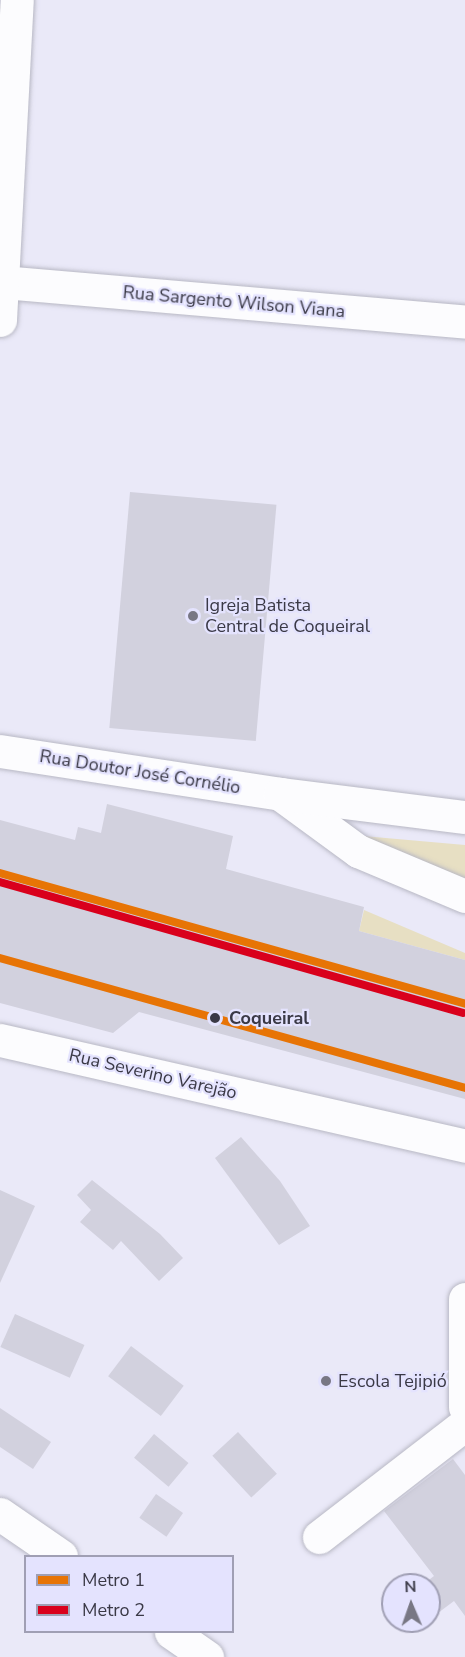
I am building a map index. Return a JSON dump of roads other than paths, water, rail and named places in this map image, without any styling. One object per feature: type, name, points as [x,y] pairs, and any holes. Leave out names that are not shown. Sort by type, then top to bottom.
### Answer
[{"type":"street","points":[[0,3],[15,0],[0,321]]},
{"type":"street","name":"Rua Sargento Wilson Viana","points":[[3,282],[465,322]]},
{"type":"street","name":"Rua Doutor José Cornélio","points":[[0,751],[280,794],[465,817]]},
{"type":"street","points":[[280,794],[358,850],[465,896]]},
{"type":"street","name":"Rua Severino Varejão","points":[[0,1040],[465,1146]]},
{"type":"street","points":[[320,1537],[464,1412],[465,1299]]},
{"type":"street","points":[[0,1514],[58,1555]]},
{"type":"street","points":[[172,1633],[207,1657]]},
{"type":"metro line","name":"1","points":[[0,873],[465,1004]]},
{"type":"metro line","name":"2","points":[[0,882],[463,1013]]},
{"type":"metro line","name":"1","points":[[0,958],[465,1088]]},
{"type":"place","name":"Igreja Batista Central de Coqueiral","points":[[193,616]]},
{"type":"place","name":"Coqueiral","points":[[215,1018]]},
{"type":"place","name":"Escola Tejipió","points":[[326,1381]]}]
